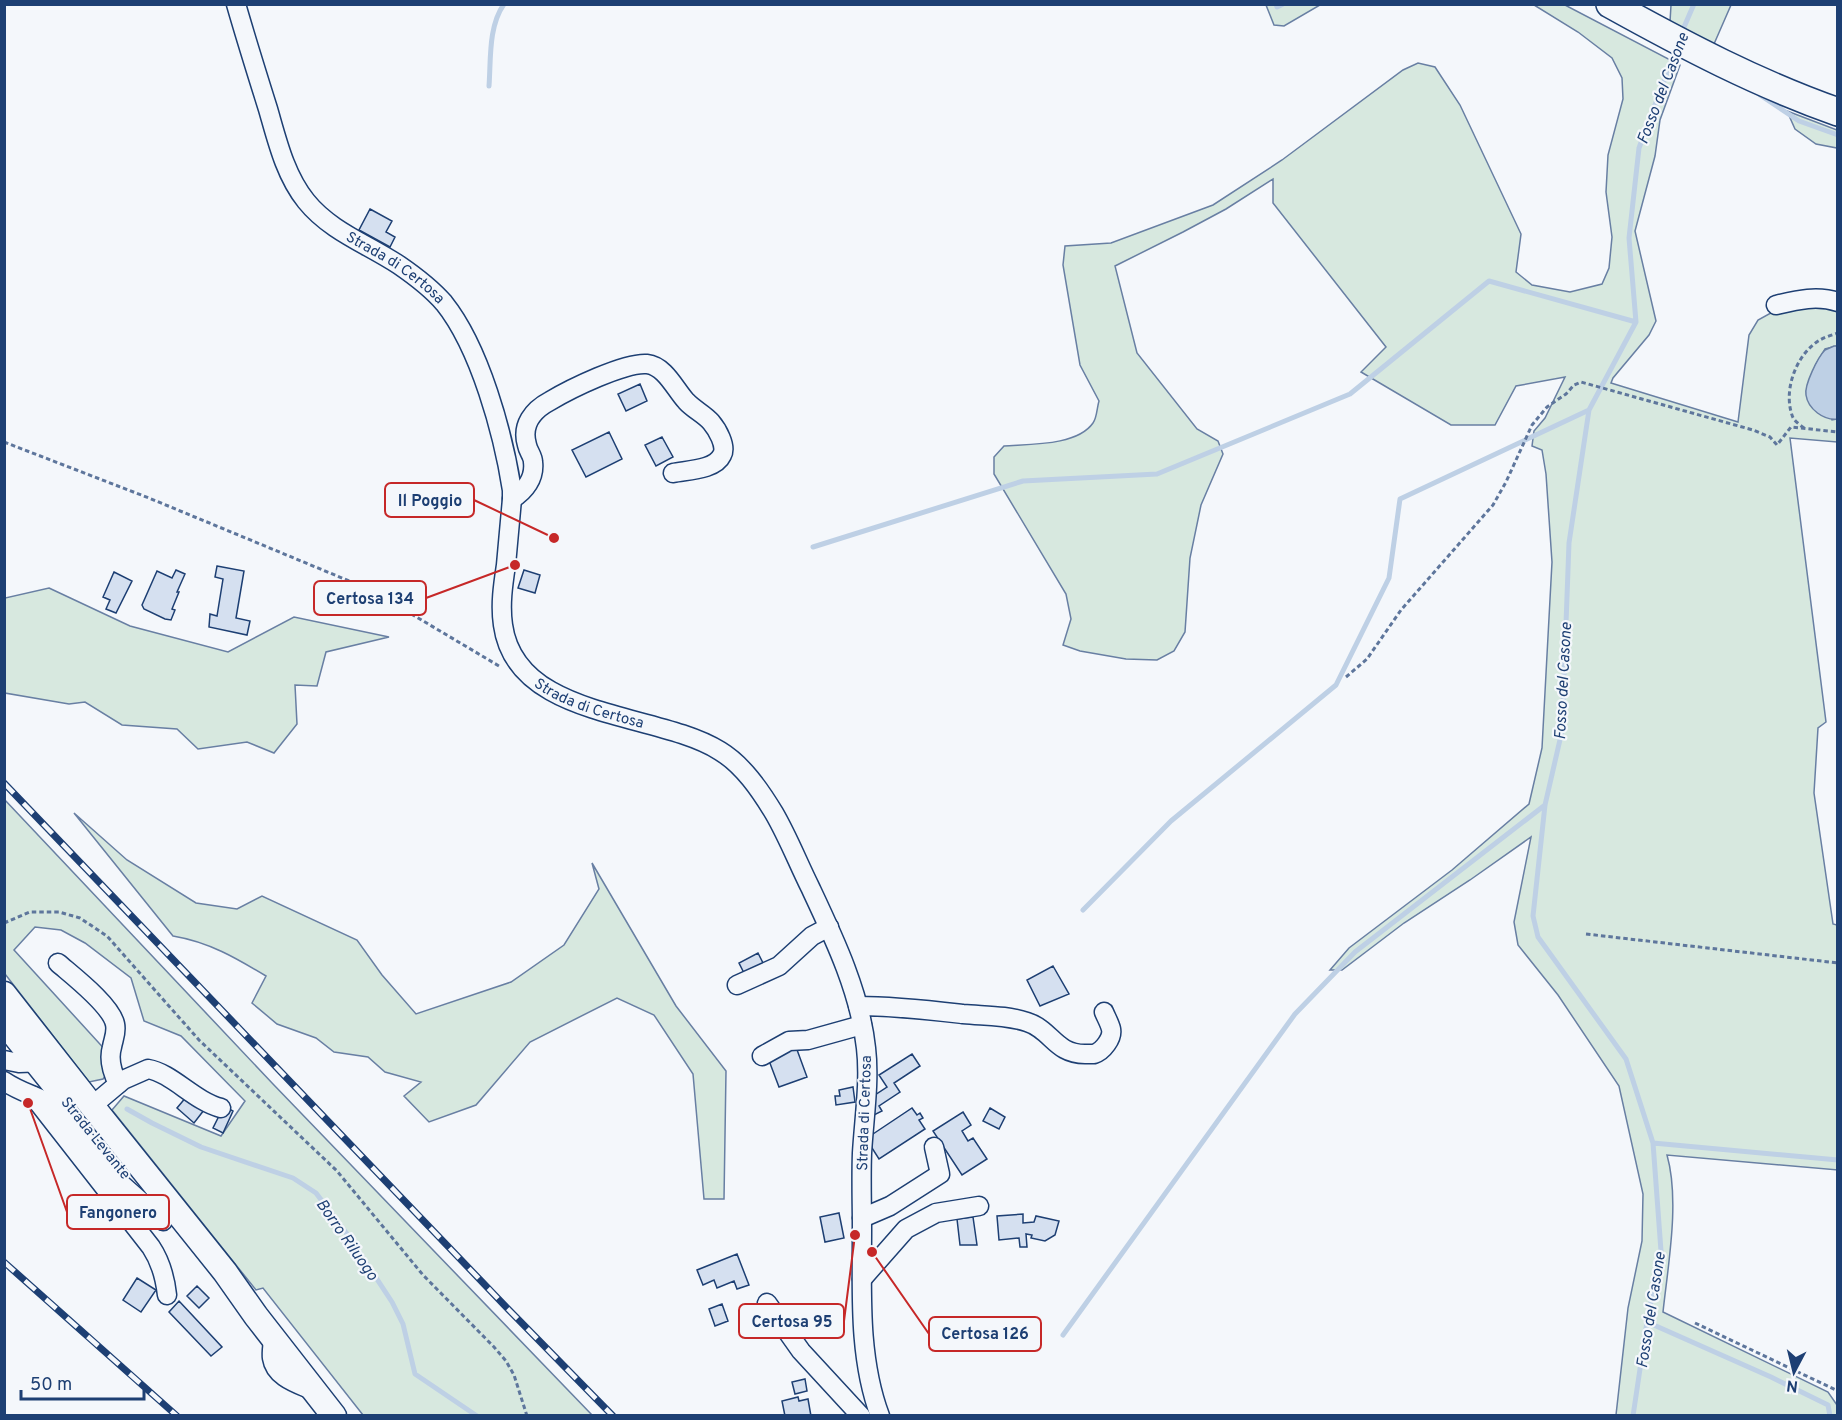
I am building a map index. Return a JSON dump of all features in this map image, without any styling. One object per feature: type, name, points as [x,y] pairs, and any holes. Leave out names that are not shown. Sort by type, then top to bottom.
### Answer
[{"type":"highway","points":[[1610,4],[1766,85],[1838,112]]},
{"type":"main road","points":[[4,994],[39,1078]]},
{"type":"main road","points":[[4,1022],[39,1078]]},
{"type":"main road","name":"Strada Levante","points":[[39,1078],[92,1106],[225,1272],[256,1316],[334,1416]]},
{"type":"main road","name":"Strada Levante","points":[[39,1078],[163,1221],[256,1316]]},
{"type":"street","name":"Strada di Certosa","points":[[236,4],[283,160],[299,192],[319,216],[426,285],[443,302],[457,322],[470,348],[488,393],[512,499],[503,592],[503,626],[515,660],[532,678],[582,705],[690,737],[726,754],[751,780],[774,813],[829,927],[858,1006],[867,1058],[861,1175],[863,1319],[868,1372],[880,1416]]},
{"type":"street","points":[[1776,305],[1827,298],[1838,302]]},
{"type":"street","points":[[512,499],[523,493],[533,475],[533,460],[526,443],[526,425],[536,410],[550,400],[599,377],[627,367],[649,364],[664,373],[686,401],[711,422],[719,436],[724,448],[715,464],[673,473]]},
{"type":"street","points":[[736,985],[779,966],[812,936],[829,927]]},
{"type":"street","points":[[58,963],[88,989],[113,1018],[116,1031],[111,1049],[111,1062],[118,1084]]},
{"type":"street","points":[[858,1006],[914,1008],[990,1015],[1025,1021],[1037,1025],[1065,1050],[1075,1054],[1094,1053],[1103,1048],[1110,1039],[1111,1029],[1104,1012]]},
{"type":"street","points":[[762,1056],[789,1041],[808,1040],[862,1025]]},
{"type":"street","points":[[4,1060],[19,1063],[39,1078],[159,1258],[167,1295]]},
{"type":"street","points":[[92,1106],[118,1084],[143,1070],[153,1070],[199,1099],[221,1107]]},
{"type":"street","points":[[4,1081],[39,1078]]},
{"type":"street","points":[[862,1218],[890,1206],[940,1174],[934,1147]]},
{"type":"street","points":[[862,1279],[906,1229],[936,1213],[980,1206]]},
{"type":"street","points":[[767,1304],[801,1350],[861,1416]]},
{"type":"path","points":[[1806,430],[1792,416],[1791,382],[1801,357],[1820,340],[1838,333]]},
{"type":"path","points":[[1346,677],[1367,659],[1401,610],[1493,505],[1532,425],[1547,407],[1566,394],[1574,385],[1581,382],[1753,430],[1770,437],[1777,445],[1791,427],[1838,432]]},
{"type":"path","points":[[4,442],[148,498],[371,590],[518,677],[532,678]]},
{"type":"path","points":[[4,923],[30,912],[59,912],[80,918],[107,936],[199,1040],[337,1171],[423,1275],[494,1347],[514,1375],[527,1416]]},
{"type":"path","points":[[1586,934],[1838,963]]},
{"type":"path","points":[[1695,1323],[1838,1391]]},
{"type":"shaded area","points":[[1266,5],[1320,5],[1284,26],[1274,25]]},
{"type":"shaded area","points":[[1534,5],[1565,5],[1680,65],[1660,120],[1655,156],[1635,231],[1656,321],[1649,335],[1611,383],[1738,422],[1749,335],[1758,320],[1778,309],[1821,304],[1837,309],[1837,346],[1825,349],[1815,366],[1832,420],[1837,419],[1837,442],[1790,438],[1826,722],[1818,728],[1814,793],[1833,924],[1837,925],[1838,1170],[1667,1155],[1673,1192],[1673,1212],[1663,1312],[1828,1392],[1837,1405],[1837,1415],[1616,1415],[1628,1308],[1642,1241],[1643,1194],[1619,1086],[1558,995],[1518,945],[1514,922],[1531,837],[1404,923],[1342,970],[1330,970],[1349,948],[1452,870],[1529,804],[1542,748],[1552,562],[1546,474],[1542,450],[1532,446],[1534,431],[1545,418],[1565,377],[1516,386],[1495,425],[1451,425],[1361,372],[1386,347],[1273,203],[1273,179],[1226,209],[1115,266],[1137,353],[1197,429],[1218,441],[1223,454],[1201,505],[1190,558],[1185,632],[1174,651],[1157,660],[1126,659],[1080,651],[1063,645],[1071,619],[1066,594],[994,474],[994,457],[1004,446],[1064,440],[1086,431],[1095,418],[1099,401],[1080,365],[1063,265],[1065,246],[1111,243],[1213,205],[1282,160],[1403,70],[1418,63],[1435,67],[1460,105],[1521,234],[1516,272],[1532,285],[1570,292],[1602,284],[1609,268],[1612,237],[1606,192],[1608,155],[1623,99],[1622,78],[1612,58],[1578,32]]},
{"type":"shaded area","points":[[1671,5],[1731,5],[1714,44],[1670,22]]},
{"type":"shaded area","points":[[1787,111],[1837,130],[1837,148],[1816,144],[1795,129]]},
{"type":"shaded area","points":[[49,588],[130,626],[228,652],[294,617],[389,637],[326,652],[317,686],[295,685],[297,724],[274,753],[247,742],[198,749],[177,729],[122,725],[85,702],[69,704],[5,693],[5,598]]},
{"type":"shaded area","points":[[4,799],[273,1084],[592,1415],[363,1415],[263,1288],[256,1290],[112,1110],[124,1096],[221,1136],[245,1101],[181,1036],[144,1021],[131,978],[85,943],[61,930],[35,927],[14,950],[109,1054],[110,1070],[103,1079],[89,1082],[5,974]]},
{"type":"shaded area","points":[[74,813],[127,860],[196,903],[237,909],[262,896],[357,940],[382,975],[416,1014],[511,982],[564,945],[599,889],[592,863],[676,1006],[726,1071],[724,1199],[704,1199],[693,1074],[654,1015],[617,998],[530,1042],[476,1105],[429,1122],[404,1096],[421,1082],[385,1072],[368,1057],[334,1052],[316,1038],[277,1024],[252,1003],[266,976],[210,947],[173,936]]},
{"type":"water","points":[[1837,346],[1838,419],[1827,418],[1817,413],[1810,405],[1806,395],[1809,378],[1819,359],[1825,350]]},
{"type":"building","points":[[370,209],[392,221],[386,232],[395,237],[390,247],[359,230]]},
{"type":"building","points":[[640,384],[647,401],[626,411],[618,394]]},
{"type":"building","points":[[609,432],[622,459],[586,477],[572,450]]},
{"type":"building","points":[[662,437],[673,457],[656,466],[645,445]]},
{"type":"building","points":[[217,566],[244,571],[236,618],[250,621],[247,635],[209,627],[210,614],[217,616],[223,579],[215,577]]},
{"type":"building","points":[[176,570],[185,574],[177,592],[179,592],[172,609],[175,610],[171,620],[144,609],[142,605],[157,571],[172,578]]},
{"type":"building","points":[[524,570],[540,575],[535,593],[518,588]]},
{"type":"building","points":[[114,572],[132,581],[116,613],[106,609],[110,600],[103,597]]},
{"type":"building","points":[[758,953],[764,965],[745,975],[739,963]]},
{"type":"building","points":[[1053,966],[1069,994],[1040,1006],[1027,980]]},
{"type":"building","points":[[796,1047],[807,1077],[779,1087],[768,1058]]},
{"type":"building","points":[[912,1054],[920,1066],[894,1083],[900,1092],[879,1106],[882,1111],[872,1116],[875,1095],[887,1087],[879,1075]]},
{"type":"building","points":[[853,1087],[855,1102],[836,1105],[835,1096],[840,1096],[839,1090]]},
{"type":"building","points":[[187,1096],[204,1110],[194,1123],[177,1108]]},
{"type":"building","points":[[224,1106],[233,1111],[223,1133],[213,1128]]},
{"type":"building","points":[[912,1108],[917,1115],[920,1113],[923,1118],[919,1120],[925,1129],[879,1159],[872,1148],[870,1136]]},
{"type":"building","points":[[990,1108],[1005,1117],[999,1129],[983,1121]]},
{"type":"building","points":[[963,1112],[971,1125],[962,1131],[968,1141],[973,1138],[987,1159],[962,1175],[933,1131]]},
{"type":"building","points":[[839,1213],[844,1238],[825,1242],[820,1217]]},
{"type":"building","points":[[1023,1214],[1023,1223],[1034,1222],[1036,1216],[1059,1221],[1055,1235],[1045,1241],[1031,1238],[1032,1235],[1026,1234],[1027,1247],[1020,1247],[1019,1238],[999,1240],[997,1216]]},
{"type":"building","points":[[973,1217],[977,1245],[960,1245],[957,1219]]},
{"type":"building","points":[[737,1254],[749,1285],[737,1289],[734,1281],[717,1288],[714,1280],[703,1285],[697,1270]]},
{"type":"building","points":[[137,1278],[156,1290],[141,1312],[123,1300]]},
{"type":"building","points":[[197,1286],[209,1298],[199,1308],[187,1296]]},
{"type":"building","points":[[179,1301],[222,1347],[211,1356],[169,1312]]},
{"type":"building","points":[[722,1304],[728,1321],[715,1326],[709,1309]]},
{"type":"building","points":[[805,1379],[807,1391],[795,1394],[792,1382]]},
{"type":"building","points":[[798,1397],[799,1401],[808,1399],[811,1416],[785,1416],[782,1401]]},
{"type":"waterway","points":[[489,86],[493,33],[504,4]]},
{"type":"waterway","points":[[1276,4],[1277,7],[1283,4]]},
{"type":"waterway","name":"Fosso del Casone","points":[[1681,34],[1694,4]]},
{"type":"waterway","name":"Fosso del Casone","points":[[1633,1416],[1647,1322],[1661,1251],[1653,1143],[1626,1059],[1538,937],[1533,916],[1545,805],[1562,731],[1569,543],[1589,410],[1636,322],[1629,238],[1639,148],[1676,49]]},
{"type":"waterway","points":[[1760,95],[1799,121],[1838,135]]},
{"type":"waterway","points":[[813,547],[1023,481],[1157,474],[1350,394],[1489,281],[1636,322]]},
{"type":"waterway","points":[[1083,910],[1171,821],[1336,685],[1389,578],[1400,499],[1589,410]]},
{"type":"waterway","points":[[1063,1335],[1295,1014],[1355,952],[1545,805]]},
{"type":"waterway","name":"Borro Riluogo","points":[[127,1109],[201,1147],[293,1178],[316,1193],[350,1238],[392,1302],[403,1324],[415,1374],[477,1416]]},
{"type":"waterway","points":[[1653,1143],[1838,1160]]},
{"type":"waterway","points":[[1647,1322],[1828,1405],[1830,1416]]},
{"type":"railway","points":[[4,783],[613,1416]]},
{"type":"railway","points":[[4,1262],[177,1416]]},
{"type":"place","name":"Il Poggio","points":[[554,538]]},
{"type":"place","name":"Certosa 134","points":[[515,565]]},
{"type":"place","name":"Fangonero","points":[[28,1103]]},
{"type":"place","name":"Certosa 95","points":[[855,1235]]},
{"type":"place","name":"Certosa 126","points":[[872,1252]]}]
